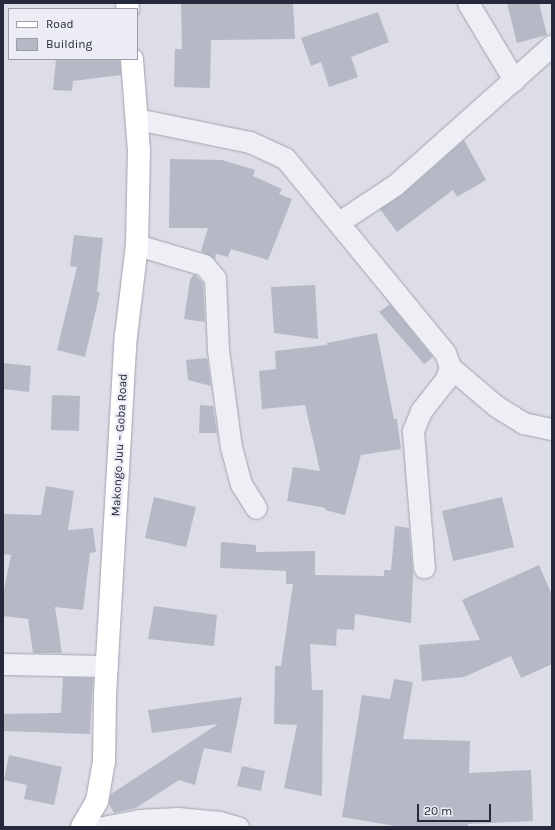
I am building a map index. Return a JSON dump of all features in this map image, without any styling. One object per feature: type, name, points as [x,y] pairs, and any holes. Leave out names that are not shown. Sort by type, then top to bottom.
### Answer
[{"type":"street","points":[[468,3],[514,80]]},
{"type":"street","points":[[339,222],[394,185],[514,80],[552,44]]},
{"type":"street","name":"Makongo Juu – Goba Road","points":[[82,827],[97,801],[104,762],[107,666],[126,336],[137,245],[137,119],[132,60]]},
{"type":"street","points":[[137,119],[250,142],[285,158],[445,353],[450,367],[496,406],[518,419],[552,430]]},
{"type":"street","points":[[137,245],[204,266],[215,278],[218,350],[228,432],[241,484],[256,508]]},
{"type":"street","points":[[424,568],[413,431],[421,411],[446,379],[450,367]]},
{"type":"street","points":[[3,664],[107,666]]},
{"type":"street","points":[[103,827],[139,820],[178,818],[220,822],[238,827]]},
{"type":"building","points":[[181,3],[293,3],[295,39],[211,40],[210,88],[174,87],[175,49],[182,49]]},
{"type":"building","points":[[507,3],[539,3],[547,35],[517,43]]},
{"type":"building","points":[[378,12],[389,42],[351,57],[358,77],[329,87],[321,62],[311,66],[301,38]]},
{"type":"building","points":[[56,60],[120,60],[121,75],[73,81],[72,91],[53,90]]},
{"type":"building","points":[[464,140],[486,180],[457,197],[453,190],[397,232],[380,209],[403,194]]},
{"type":"building","points":[[170,159],[222,160],[255,170],[253,176],[282,189],[279,194],[292,199],[268,260],[231,249],[228,257],[216,254],[215,260],[201,251],[208,228],[169,228]]},
{"type":"building","points":[[74,235],[103,238],[97,292],[100,292],[85,357],[57,350],[77,267],[70,266]]},
{"type":"building","points":[[194,274],[203,283],[205,322],[184,319],[190,280]]},
{"type":"building","points":[[315,285],[318,339],[274,333],[271,287]]},
{"type":"building","points":[[390,304],[433,357],[424,364],[379,312]]},
{"type":"building","points":[[377,333],[394,419],[397,419],[401,449],[361,455],[345,515],[325,510],[326,508],[287,501],[293,467],[320,471],[305,405],[262,409],[259,371],[276,369],[275,351],[327,345],[327,343]]},
{"type":"building","points":[[207,358],[211,386],[188,380],[186,360]]},
{"type":"building","points":[[3,363],[31,366],[29,392],[3,389]]},
{"type":"building","points":[[52,395],[80,396],[79,431],[51,430]]},
{"type":"building","points":[[200,405],[213,406],[217,433],[199,433]]},
{"type":"building","points":[[46,486],[74,491],[68,530],[93,528],[96,552],[90,553],[83,610],[55,607],[62,653],[33,653],[28,619],[3,616],[3,595],[11,555],[3,554],[3,514],[41,515]]},
{"type":"building","points":[[154,497],[196,507],[186,547],[145,538]]},
{"type":"building","points":[[502,497],[514,547],[453,561],[442,511]]},
{"type":"building","points":[[395,526],[409,528],[413,573],[411,623],[355,614],[354,630],[337,629],[336,646],[310,644],[312,690],[323,690],[322,796],[284,788],[297,725],[274,724],[275,666],[281,666],[293,584],[286,584],[286,571],[220,568],[221,542],[256,545],[256,552],[315,551],[315,575],[384,576],[384,570],[391,570]]},
{"type":"building","points":[[539,565],[552,595],[552,664],[521,678],[511,656],[464,677],[422,681],[419,645],[480,640],[462,600]]},
{"type":"building","points":[[154,606],[217,615],[214,646],[148,639]]},
{"type":"building","points":[[63,677],[93,678],[90,734],[3,731],[3,714],[61,713]]},
{"type":"building","points":[[394,679],[413,682],[403,739],[470,741],[469,773],[531,770],[533,821],[468,824],[468,827],[401,827],[342,817],[362,695],[390,699]]},
{"type":"building","points":[[242,697],[231,753],[204,748],[195,785],[179,780],[136,808],[114,813],[109,804],[111,794],[218,724],[152,733],[148,710]]},
{"type":"building","points":[[9,755],[62,767],[54,805],[24,799],[27,785],[4,780]]},
{"type":"building","points":[[242,766],[265,771],[261,791],[237,786]]}]
